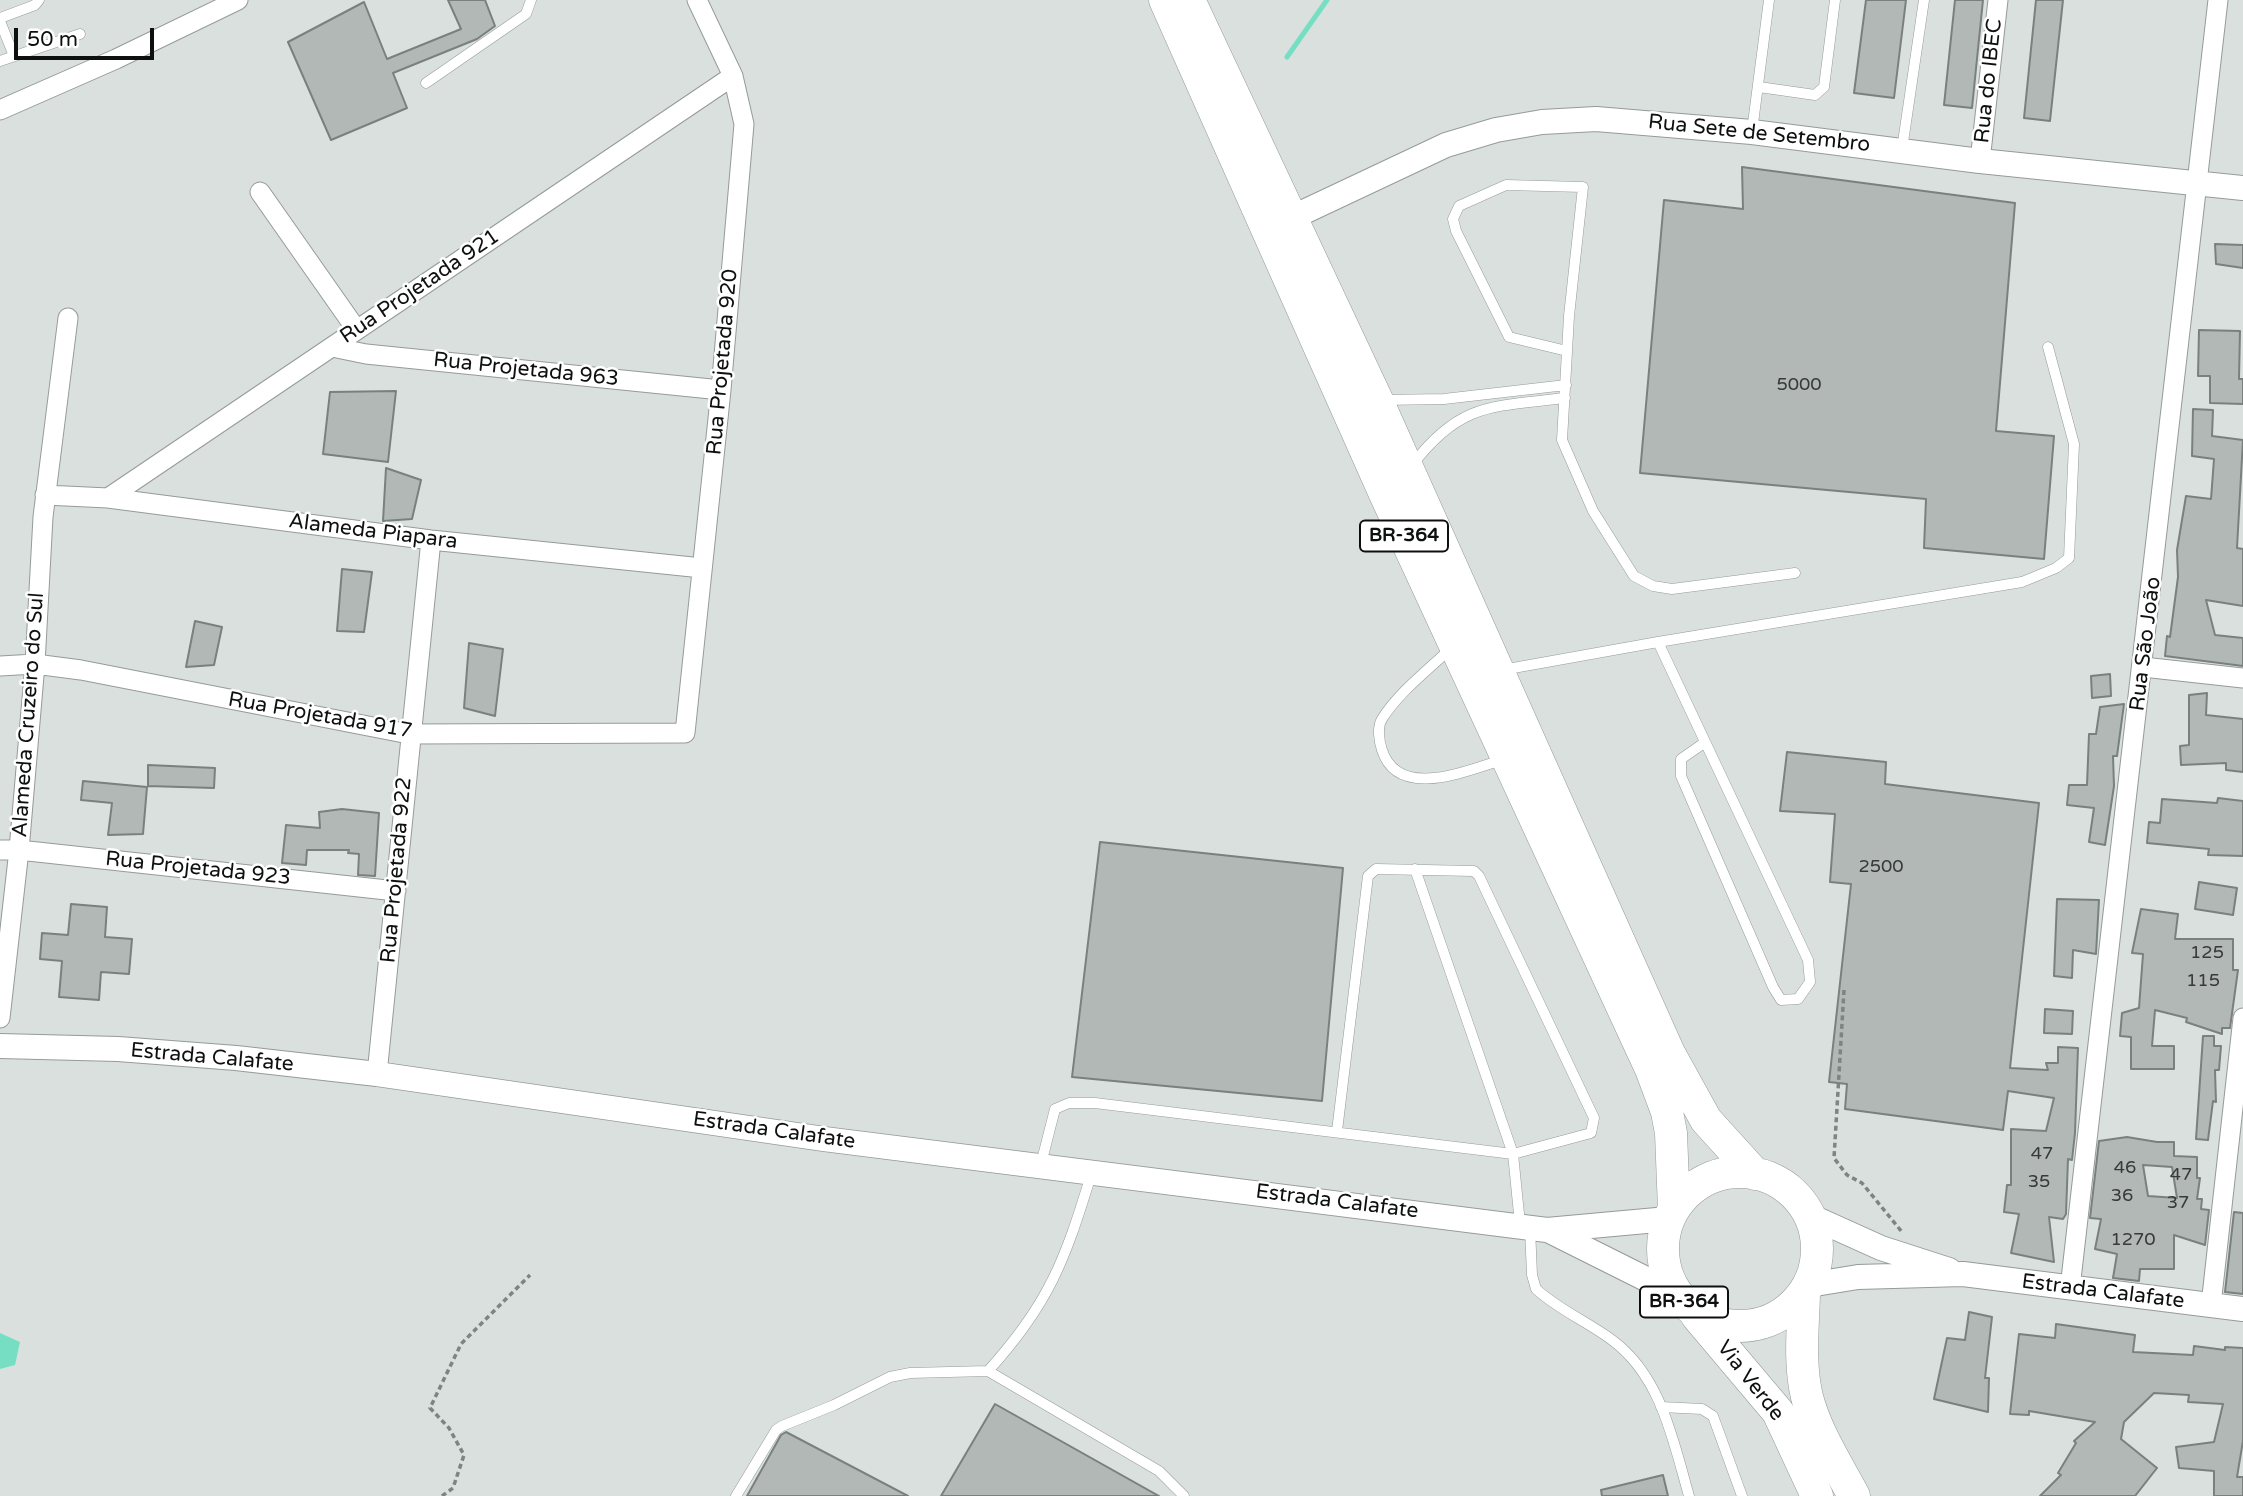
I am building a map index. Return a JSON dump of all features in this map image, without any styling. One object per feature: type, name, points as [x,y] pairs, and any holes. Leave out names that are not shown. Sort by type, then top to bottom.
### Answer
[{"type":"main road","name":"BR-364","points":[[1165,0],[1506,758],[1660,1061],[1706,1120],[1755,1174]]},
{"type":"main road","name":"BR-364","points":[[1189,0],[1377,400],[1499,671],[1660,1061],[1671,1133],[1671,1214],[1662,1257],[1667,1276],[1684,1302],[1713,1322],[1738,1326],[1763,1323],[1786,1312],[1806,1289],[1816,1262],[1817,1238],[1810,1216],[1796,1196],[1777,1182],[1755,1174],[1732,1172],[1709,1178],[1689,1191],[1671,1214]]},
{"type":"main road","name":"Via Verde","points":[[1806,1289],[1802,1350],[1807,1394],[1819,1429],[1854,1496]]},
{"type":"main road","name":"Via Verde","points":[[1684,1302],[1778,1412],[1817,1496]]},
{"type":"street","points":[[0,110],[116,59],[238,0]]},
{"type":"street","name":"Rua Projetada 920","points":[[685,733],[721,390],[744,124],[733,76],[697,0]]},
{"type":"street","name":"Rua do IBEC","points":[[1980,161],[1998,0]]},
{"type":"street","name":"Rua São João","points":[[2070,1288],[2218,0]]},
{"type":"street","name":"Rua Projetada 921","points":[[108,498],[733,76]]},
{"type":"street","name":"Rua Sete de Setembro","points":[[1291,218],[1396,166],[1446,145],[1496,130],[1542,122],[1596,119],[1752,132],[1980,161],[2243,188]]},
{"type":"street","points":[[260,192],[356,329]]},
{"type":"street","name":"Alameda Cruzeiro do Sul","points":[[0,1018],[10,850],[35,664],[45,495],[68,318]]},
{"type":"street","name":"Rua Projetada 963","points":[[332,347],[366,354],[721,390]]},
{"type":"street","name":"Alameda Piapara","points":[[45,495],[108,498],[432,540],[702,568]]},
{"type":"street","name":"Rua Projetada 922","points":[[377,1074],[432,540]]},
{"type":"street","name":"Rua Projetada 917","points":[[0,666],[35,664],[410,734],[685,733]]},
{"type":"street","points":[[2143,667],[2243,678]]},
{"type":"street","name":"Rua Projetada 923","points":[[10,850],[396,891]]},
{"type":"street","points":[[2211,1305],[2243,1018]]},
{"type":"street","name":"Estrada Calafate","points":[[0,1045],[118,1049],[236,1058],[377,1074],[824,1139],[1533,1228],[1671,1214]]},
{"type":"street","name":"Estrada Calafate","points":[[1810,1216],[1881,1248],[1963,1274]]},
{"type":"street","name":"Estrada Calafate","points":[[1533,1228],[1684,1302]]},
{"type":"street","name":"Estrada Calafate","points":[[1806,1289],[1858,1278],[1963,1274],[2243,1309]]},
{"type":"lane","points":[[14,56],[0,20],[36,5],[39,0]]},
{"type":"lane","points":[[426,83],[526,14],[531,0]]},
{"type":"lane","points":[[1752,132],[1769,0]]},
{"type":"lane","points":[[1759,87],[1815,94],[1821,92],[1824,87],[1835,0]]},
{"type":"lane","points":[[1902,149],[1924,0]]},
{"type":"lane","points":[[0,61],[80,34]]},
{"type":"lane","points":[[1567,351],[1509,337],[1456,231],[1453,219],[1459,206],[1506,185],[1583,187],[1567,351],[1562,440],[1565,453],[1593,511],[1634,576],[1653,586],[1671,589],[1795,573]]},
{"type":"lane","points":[[1499,671],[2022,582],[2056,568],[2069,558],[2074,444],[2048,347]]},
{"type":"lane","points":[[1377,400],[1444,399],[1566,385]]},
{"type":"lane","points":[[1409,471],[1452,422],[1489,407],[1565,398]]},
{"type":"lane","points":[[1658,642],[1808,960],[1810,982],[1798,999],[1781,1000],[1773,987],[1681,776],[1681,759],[1704,743]]},
{"type":"lane","points":[[1455,643],[1381,720],[1379,740],[1384,756],[1394,769],[1413,778],[1444,778],[1506,758]]},
{"type":"lane","points":[[1041,1165],[1050,1120],[1055,1109],[1069,1103],[1095,1102],[1513,1154],[1591,1133],[1594,1118],[1479,876],[1474,871],[1376,869],[1368,876],[1337,1131]]},
{"type":"lane","points":[[1415,869],[1513,1154],[1533,1228],[1532,1275],[1536,1290],[1613,1340],[1629,1355],[1654,1390],[1689,1496]]},
{"type":"lane","points":[[988,1371],[1022,1334],[1050,1289],[1070,1242],[1092,1171]]},
{"type":"lane","points":[[736,1496],[776,1430],[782,1426],[834,1405],[890,1377],[910,1373],[988,1371],[1159,1471],[1184,1496]]},
{"type":"lane","points":[[1661,1407],[1702,1409],[1713,1416],[1742,1496]]},
{"type":"path","points":[[1844,990],[1834,1158],[1847,1175],[1862,1183],[1902,1232],[1906,1255]]},
{"type":"path","points":[[442,1496],[453,1488],[464,1455],[449,1428],[430,1408],[461,1344],[530,1275]]},
{"type":"shaded area","points":[[0,1333],[20,1342],[15,1365],[0,1369]]},
{"type":"building","points":[[448,0],[485,0],[495,26],[477,39],[393,73],[407,108],[331,140],[288,42],[364,2],[387,59],[461,29]]},
{"type":"building","points":[[1866,0],[1906,0],[1894,98],[1854,93]]},
{"type":"building","points":[[1955,0],[1983,0],[1972,108],[1944,105]]},
{"type":"building","points":[[2036,0],[2063,0],[2050,121],[2024,118]]},
{"type":"building","points":[[1742,167],[2015,203],[1996,431],[2054,436],[2044,559],[1924,548],[1926,499],[1640,473],[1664,200],[1743,209]]},
{"type":"building","points":[[2215,244],[2243,245],[2243,268],[2216,264]]},
{"type":"building","points":[[2199,330],[2240,331],[2239,379],[2243,379],[2243,404],[2210,403],[2210,376],[2198,376]]},
{"type":"building","points":[[396,391],[388,462],[323,454],[330,392]]},
{"type":"building","points":[[2193,409],[2213,410],[2212,436],[2243,440],[2237,548],[2243,549],[2243,606],[2206,600],[2215,635],[2243,638],[2243,666],[2165,656],[2178,577],[2177,550],[2186,496],[2211,499],[2214,459],[2192,456]]},
{"type":"building","points":[[386,468],[421,480],[412,519],[383,521]]},
{"type":"building","points":[[342,569],[372,572],[364,632],[337,631]]},
{"type":"building","points":[[195,621],[222,627],[214,665],[186,667]]},
{"type":"building","points":[[469,643],[503,649],[495,716],[464,708]]},
{"type":"building","points":[[2110,674],[2111,696],[2092,698],[2091,676]]},
{"type":"building","points":[[2207,693],[2206,715],[2243,719],[2243,772],[2226,770],[2226,763],[2181,765],[2180,746],[2189,745],[2189,695]]},
{"type":"building","points":[[2124,704],[2117,756],[2113,756],[2114,786],[2105,845],[2089,842],[2094,808],[2067,805],[2069,785],[2087,785],[2089,734],[2096,734],[2100,707]]},
{"type":"building","points":[[1787,752],[1886,762],[1885,784],[2039,803],[2010,1068],[2048,1070],[2046,1063],[2058,1063],[2058,1047],[2078,1048],[2075,1133],[2072,1160],[2068,1159],[2066,1214],[2063,1219],[2049,1217],[2054,1262],[2011,1253],[2019,1214],[2004,1212],[2007,1185],[2011,1185],[2011,1129],[2046,1131],[2054,1098],[2008,1091],[2003,1130],[1845,1109],[1847,1084],[1829,1082],[1851,884],[1830,882],[1835,814],[1780,811]]},
{"type":"building","points":[[148,765],[215,768],[214,788],[148,786]]},
{"type":"building","points":[[83,781],[147,787],[143,834],[108,835],[112,803],[81,800]]},
{"type":"building","points":[[2218,798],[2243,801],[2243,856],[2208,855],[2209,849],[2147,843],[2149,822],[2160,823],[2162,799],[2217,803]]},
{"type":"building","points":[[342,809],[379,813],[375,876],[358,875],[359,854],[348,853],[349,850],[307,850],[306,865],[282,863],[286,825],[320,828],[319,812]]},
{"type":"building","points":[[1100,842],[1343,868],[1322,1101],[1072,1077]]},
{"type":"building","points":[[2199,882],[2237,888],[2233,915],[2195,909]]},
{"type":"building","points":[[2057,899],[2099,900],[2096,954],[2073,950],[2072,978],[2054,976]]},
{"type":"building","points":[[71,904],[107,907],[105,937],[132,939],[129,974],[101,972],[99,1000],[59,997],[62,961],[40,959],[42,933],[68,935]]},
{"type":"building","points":[[2141,909],[2178,914],[2175,939],[2233,939],[2233,970],[2238,970],[2230,1028],[2222,1028],[2222,1034],[2186,1022],[2187,1018],[2155,1010],[2152,1046],[2174,1046],[2174,1069],[2131,1069],[2131,1037],[2120,1036],[2122,1013],[2139,1008],[2143,954],[2132,953]]},
{"type":"building","points":[[2045,1009],[2073,1011],[2072,1034],[2044,1033]]},
{"type":"building","points":[[2203,1036],[2214,1036],[2214,1046],[2221,1046],[2219,1070],[2215,1070],[2216,1102],[2213,1101],[2208,1140],[2196,1139]]},
{"type":"building","points":[[2127,1137],[2174,1142],[2174,1156],[2197,1157],[2197,1178],[2200,1178],[2197,1199],[2202,1199],[2201,1209],[2209,1210],[2205,1245],[2174,1235],[2174,1269],[2140,1269],[2139,1281],[2113,1278],[2117,1254],[2095,1249],[2101,1219],[2090,1218],[2099,1141]],"holes":[[[2143,1165],[2172,1167],[2177,1198],[2148,1196]]]},
{"type":"building","points":[[2234,1212],[2243,1213],[2243,1294],[2225,1292]]},
{"type":"building","points":[[1969,1312],[1992,1317],[1985,1378],[1989,1378],[1988,1412],[1934,1399],[1947,1338],[1965,1340]]},
{"type":"building","points":[[2056,1324],[2135,1335],[2133,1352],[2193,1355],[2194,1346],[2225,1350],[2225,1347],[2243,1348],[2243,1441],[2237,1477],[2243,1477],[2243,1496],[2214,1496],[2214,1471],[2179,1468],[2176,1447],[2214,1442],[2223,1404],[2188,1402],[2189,1395],[2154,1393],[2124,1422],[2121,1439],[2157,1468],[2135,1496],[2040,1496],[2061,1475],[2058,1473],[2076,1443],[2074,1441],[2095,1422],[2029,1411],[2029,1415],[2010,1414],[2019,1334],[2055,1338]]},
{"type":"building","points":[[995,1404],[1159,1496],[941,1496]]},
{"type":"building","points":[[786,1432],[908,1496],[747,1496],[781,1435]]},
{"type":"building","points":[[1663,1475],[1668,1496],[1602,1496],[1601,1490]]},
{"type":"waterway","points":[[1287,57],[1327,0]]}]
